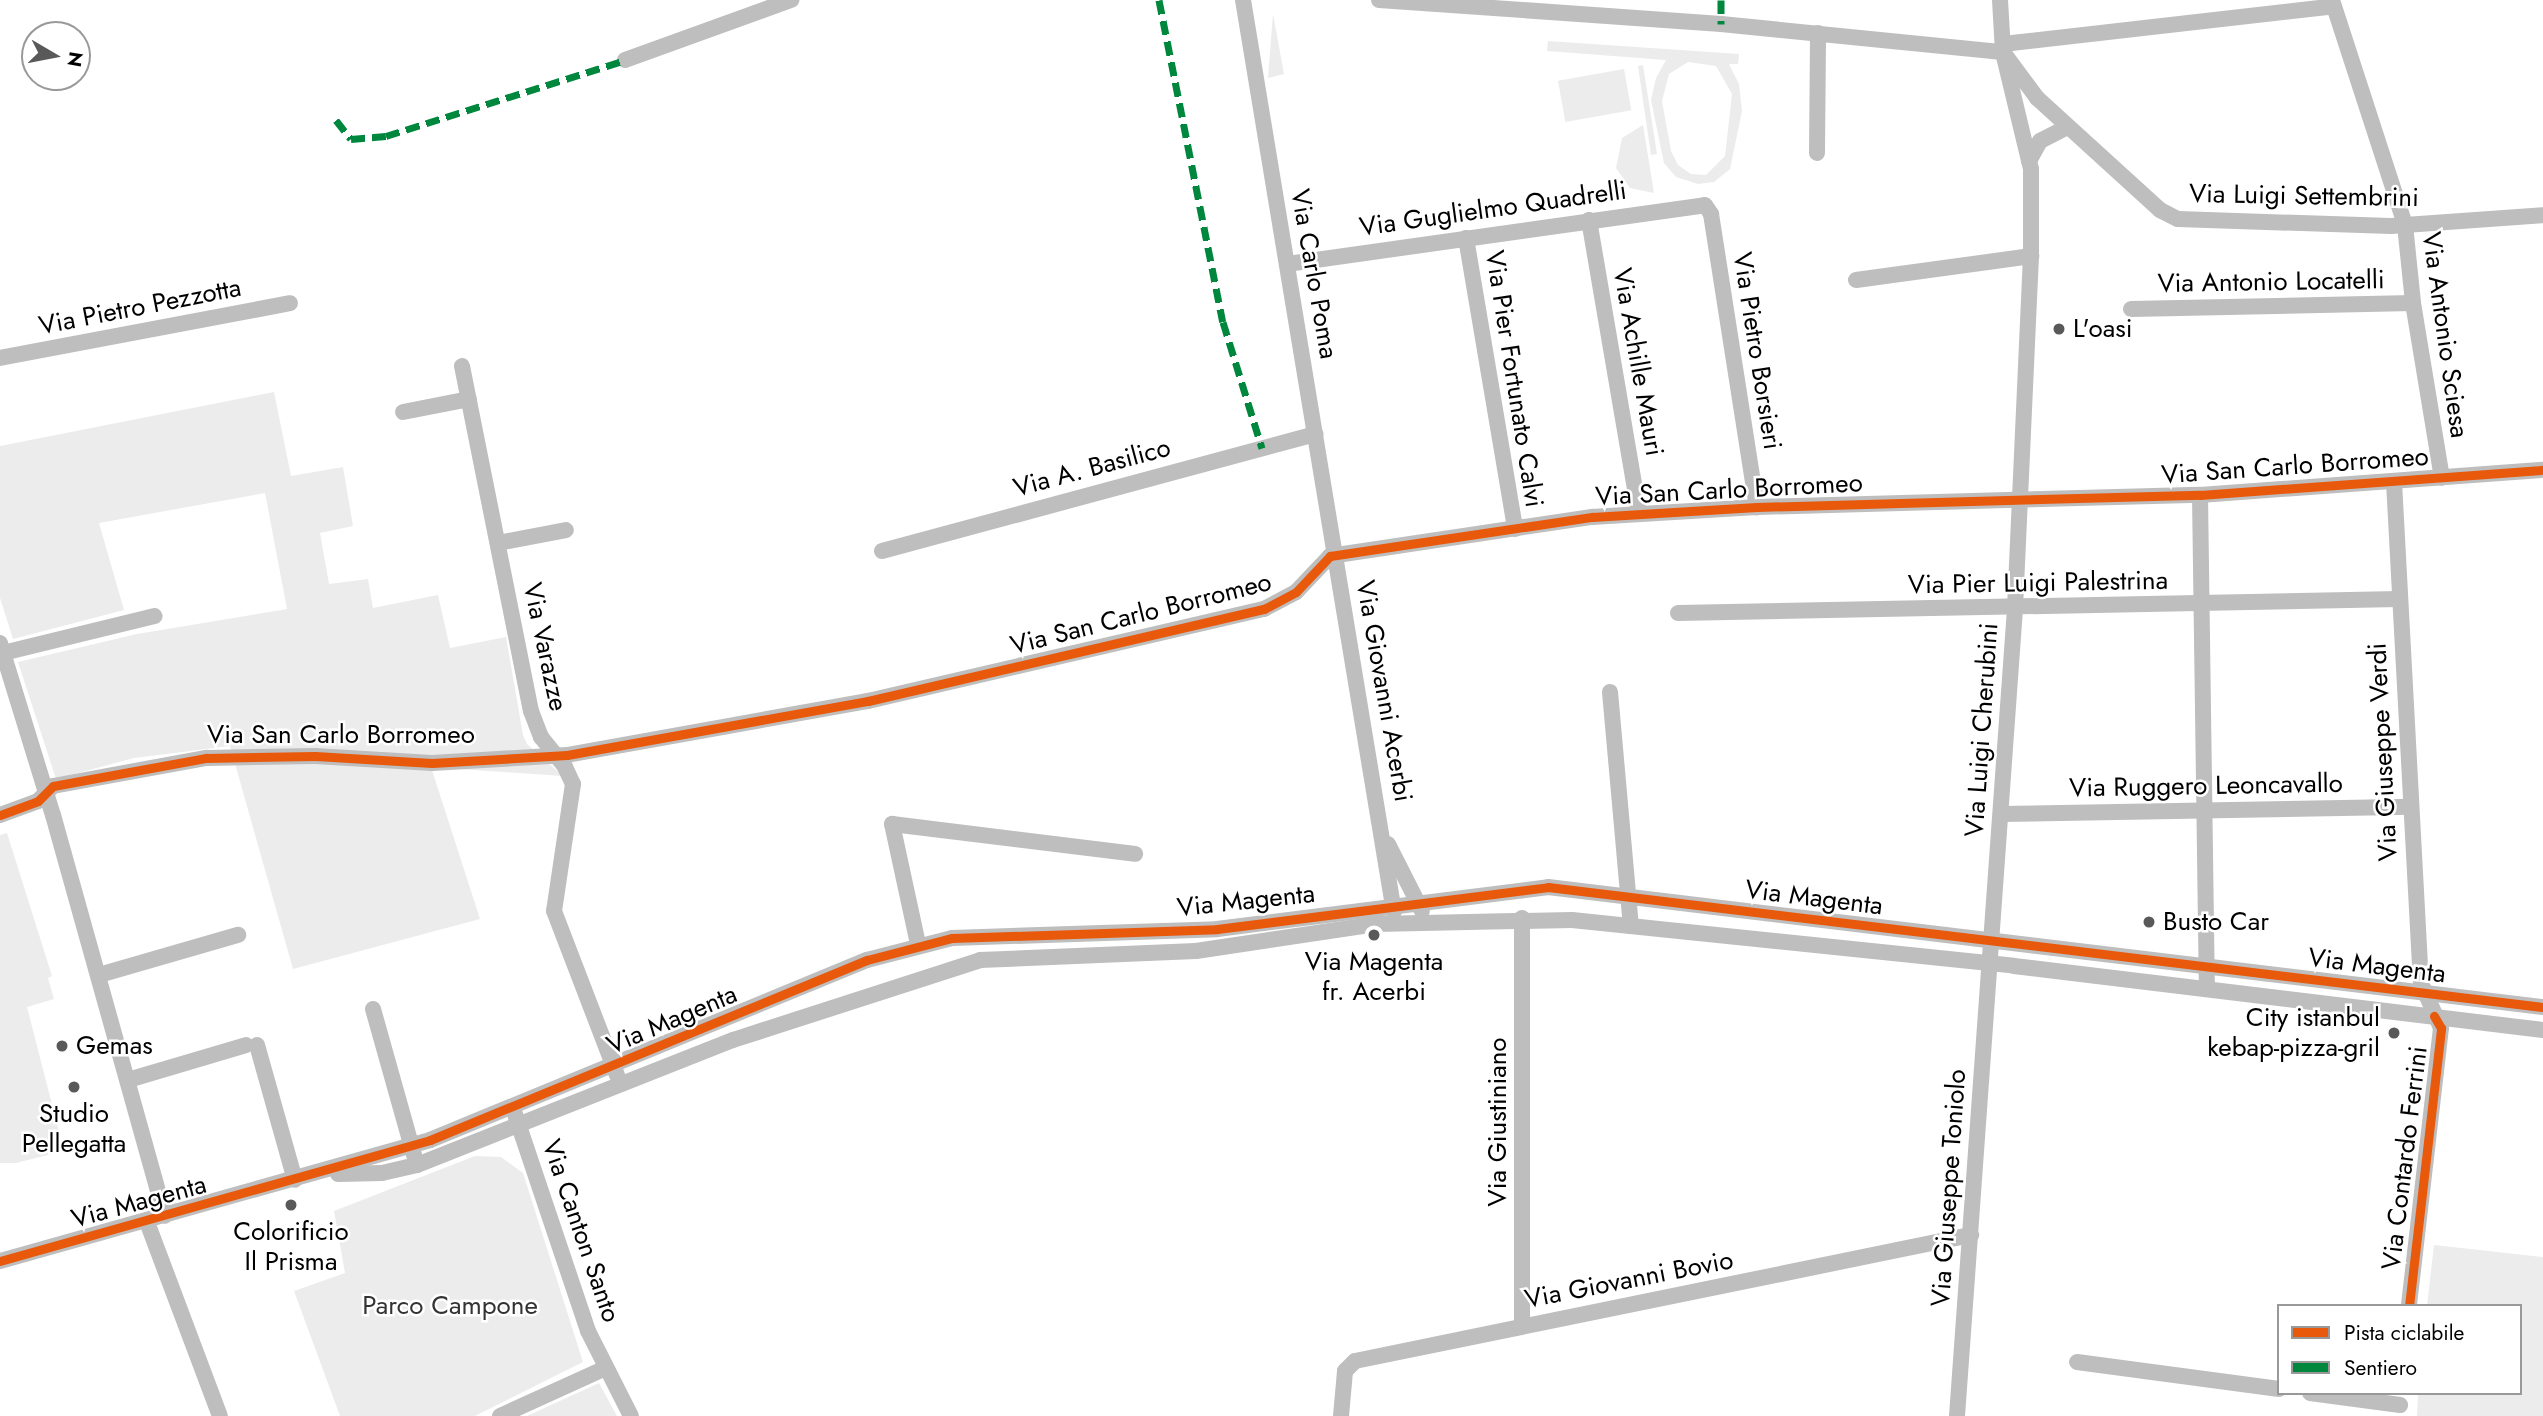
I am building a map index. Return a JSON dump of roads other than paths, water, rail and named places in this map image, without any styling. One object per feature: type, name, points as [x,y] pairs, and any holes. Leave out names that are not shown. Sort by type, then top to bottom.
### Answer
[{"type":"street","points":[[625,60],[791,0]]},
{"type":"street","name":"Via Carlo Poma","points":[[1243,0],[1336,555]]},
{"type":"street","points":[[1379,0],[2003,48],[2333,3]]},
{"type":"street","name":"Via Luigi Cherubini","points":[[1990,964],[2015,608],[2031,256],[2029,161],[2003,48],[2000,0]]},
{"type":"street","name":"Via Antonio Sciesa","points":[[2333,3],[2405,225],[2413,303],[2442,478]]},
{"type":"street","points":[[1817,153],[1818,33]]},
{"type":"street","name":"Via Luigi Settembrini","points":[[2003,48],[2027,88],[2171,218],[2405,225],[2543,215]]},
{"type":"street","points":[[2029,161],[2040,141],[2068,127]]},
{"type":"street","name":"Via Guglielmo Quadrelli","points":[[1287,264],[1705,205]]},
{"type":"street","name":"Via Pietro Borsieri","points":[[1705,205],[1711,214],[1757,507]]},
{"type":"street","name":"Via Achille Mauri","points":[[1589,220],[1639,512]]},
{"type":"street","name":"Via Pier Fortunato Calvi","points":[[1466,238],[1515,529]]},
{"type":"street","points":[[1856,280],[2031,256]]},
{"type":"street","name":"Via Pietro Pezzotta","points":[[0,358],[290,303]]},
{"type":"street","name":"Via Antonio Locatelli","points":[[2131,309],[2413,303]]},
{"type":"street","name":"Via Varazze","points":[[463,366],[531,711],[541,737],[570,775],[573,793]]},
{"type":"street","points":[[403,412],[469,399]]},
{"type":"street","name":"Via A. Basilico","points":[[882,551],[1316,434]]},
{"type":"street","name":"Via San Carlo Borromeo","points":[[0,815],[46,794],[56,786],[218,757],[432,763],[554,753],[568,755],[868,701],[1258,610],[1286,599],[1324,559],[1336,555],[1639,512],[2021,498],[2200,495],[2543,470]]},
{"type":"street","name":"Via Giuseppe Verdi","points":[[2394,482],[2422,993],[2434,1016]]},
{"type":"street","points":[[2200,495],[2210,966],[2207,989]]},
{"type":"street","points":[[498,543],[566,530]]},
{"type":"street","name":"Via Giovanni Acerbi","points":[[1336,555],[1384,835]]},
{"type":"street","name":"Via Pier Luigi Palestrina","points":[[1678,613],[2399,599]]},
{"type":"street","points":[[155,616],[1,648],[99,975],[165,1216]]},
{"type":"street","points":[[1610,692],[1631,897],[1631,926]]},
{"type":"street","name":"Via Magenta","points":[[573,793],[554,911],[621,1084]]},
{"type":"street","name":"Via Ruggero Leoncavallo","points":[[2001,814],[2411,807]]},
{"type":"street","points":[[918,944],[892,824],[1135,853]]},
{"type":"street","points":[[1384,835],[1419,901],[1419,923]]},
{"type":"street","points":[[1384,835],[1391,905],[1397,924]]},
{"type":"street","name":"Via Magenta","points":[[0,1261],[322,1174],[412,1146],[614,1067],[867,960],[918,944],[1002,935],[1217,929],[1540,887],[2543,1007]]},
{"type":"street","name":"Via Magenta","points":[[322,1174],[382,1173],[417,1165],[749,1035],[920,978],[1002,956],[1196,951],[1348,926],[1522,918],[1631,926],[1990,964],[2543,1030]]},
{"type":"street","name":"Via Giustiniano","points":[[1522,918],[1522,1326]]},
{"type":"street","points":[[99,975],[238,935]]},
{"type":"street","points":[[1002,935],[1002,956]]},
{"type":"street","name":"Via Giuseppe Toniolo","points":[[1957,1416],[1990,964]]},
{"type":"street","points":[[373,1009],[417,1165]]},
{"type":"street","name":"Via Contardo Ferrini","points":[[2409,1304],[2441,1028],[2434,1016]]},
{"type":"street","points":[[128,1080],[251,1045],[295,1181]]},
{"type":"street","name":"Via Canton Santo","points":[[513,1108],[584,1318],[631,1416]]},
{"type":"street","points":[[147,1222],[220,1416]]},
{"type":"street","name":"Via Giovanni Bovio","points":[[1341,1416],[1344,1377],[1350,1363],[1971,1235]]},
{"type":"street","points":[[2077,1362],[2277,1389]]},
{"type":"street","points":[[500,1416],[606,1368]]},
{"type":"street","points":[[2324,1395],[2400,1405]]},
{"type":"place","name":"L'oasi","points":[[2059,329]]},
{"type":"place","name":"Busto Car","points":[[2149,922]]},
{"type":"place","name":"Via Magenta fr. Acerbi","points":[[1374,935]]},
{"type":"place","name":"City istanbul kebap-pizza-gril","points":[[2394,1033]]},
{"type":"place","name":"Gemas","points":[[62,1046]]},
{"type":"place","name":"Studio Pellegatta","points":[[74,1087]]},
{"type":"place","name":"Colorificio Il Prisma","points":[[291,1205]]},
{"type":"park label","name":"Parco Campone","points":[[450,1306]]}]
